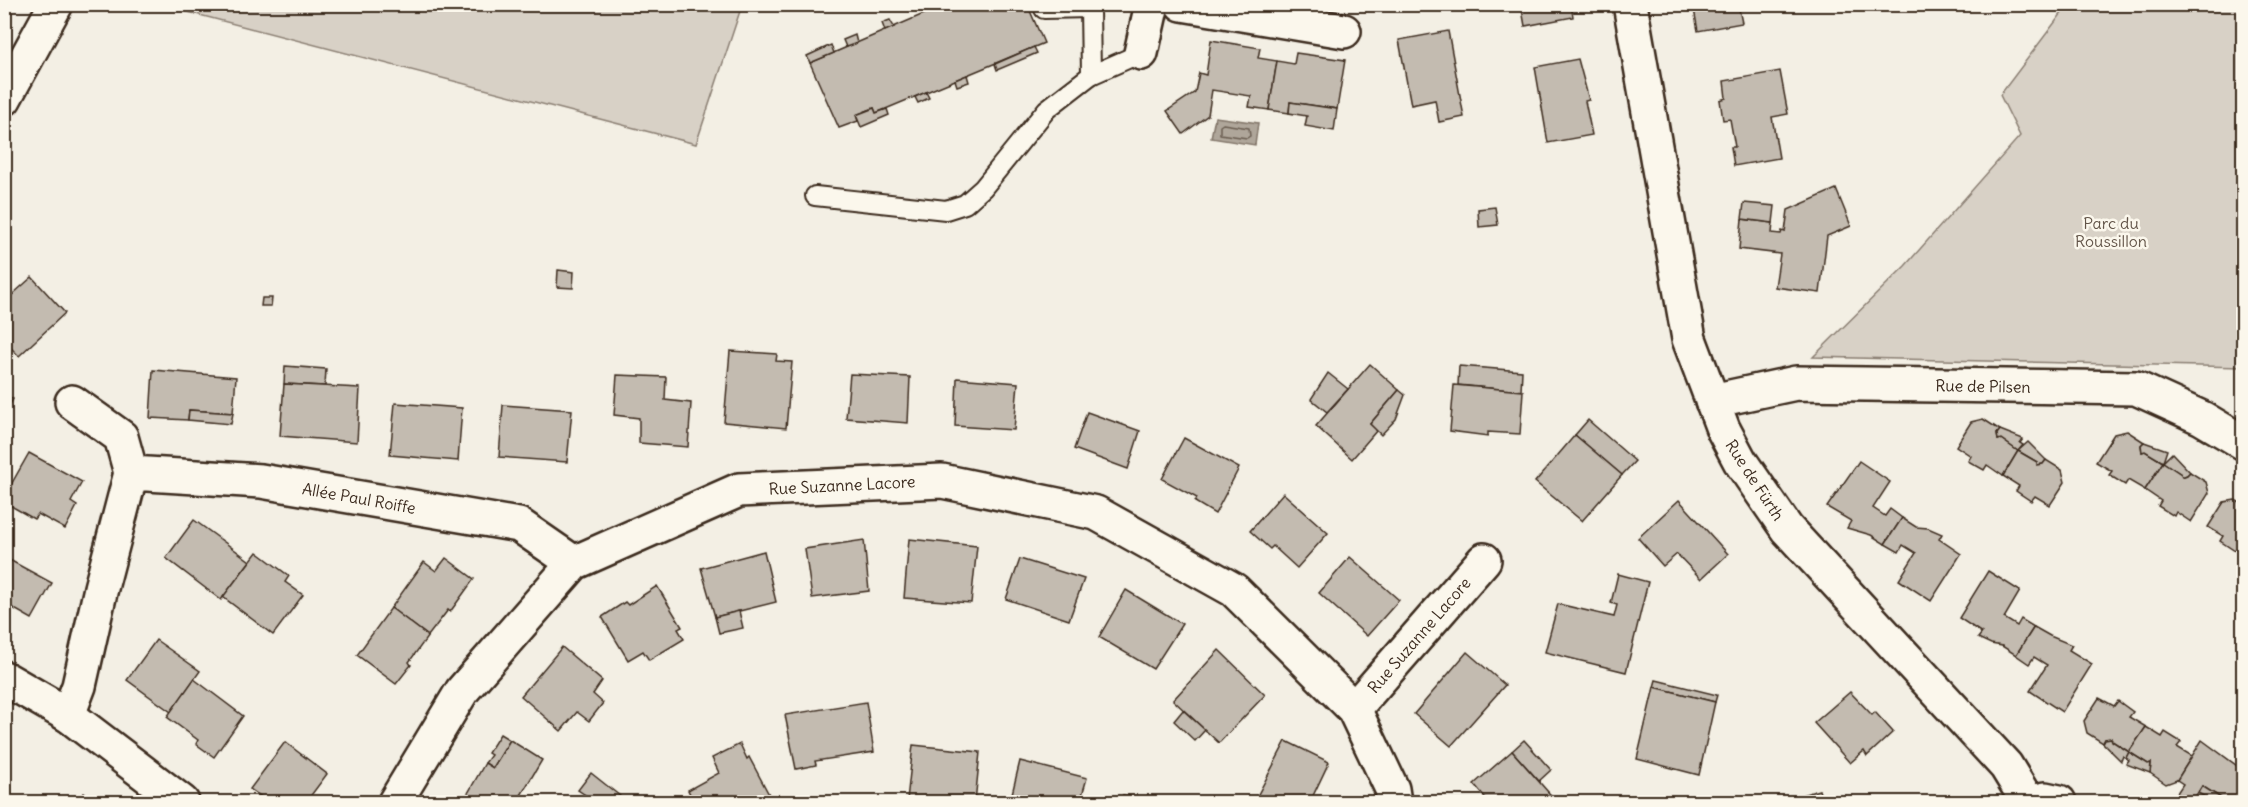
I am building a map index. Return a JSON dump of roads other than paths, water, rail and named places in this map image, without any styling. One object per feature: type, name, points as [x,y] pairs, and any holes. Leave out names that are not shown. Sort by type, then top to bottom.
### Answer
[{"type":"street","points":[[5,95],[56,4]]},
{"type":"street","points":[[1141,53],[1152,4]]},
{"type":"street","points":[[1182,4],[1344,31]]},
{"type":"street","name":"Rue de Fürth","points":[[1630,4],[1689,339],[1723,429],[1740,461],[1787,529],[2006,765],[2028,802]]},
{"type":"street","name":"Rue de Pilsen","points":[[1712,401],[1796,383],[2136,388],[2202,418],[2244,443]]},
{"type":"street","points":[[68,715],[79,686],[131,473],[121,437],[72,402]]},
{"type":"street","name":"Allée Paul Roiffe","points":[[131,473],[261,482],[519,525],[574,563]]},
{"type":"street","name":"Rue Suzanne Lacore","points":[[395,802],[462,691],[574,563],[738,490],[942,481],[1096,513],[1234,590],[1354,709],[1392,789],[1394,802]]},
{"type":"street","name":"Rue Suzanne Lacore","points":[[1354,709],[1484,560]]},
{"type":"street","points":[[4,678],[68,715],[182,802]]},
{"type":"street","points":[[2033,802],[2045,799],[2059,802]]},
{"type":"lane","points":[[1044,9],[1090,8],[1091,75]]},
{"type":"lane","points":[[815,196],[946,210],[965,204],[983,188],[1047,109],[1091,75],[1141,53]]},
{"type":"water","points":[[1215,117],[1258,123],[1255,145],[1211,138]]},
{"type":"park label","name":"Parc du Roussillon","points":[[2111,232]]}]
